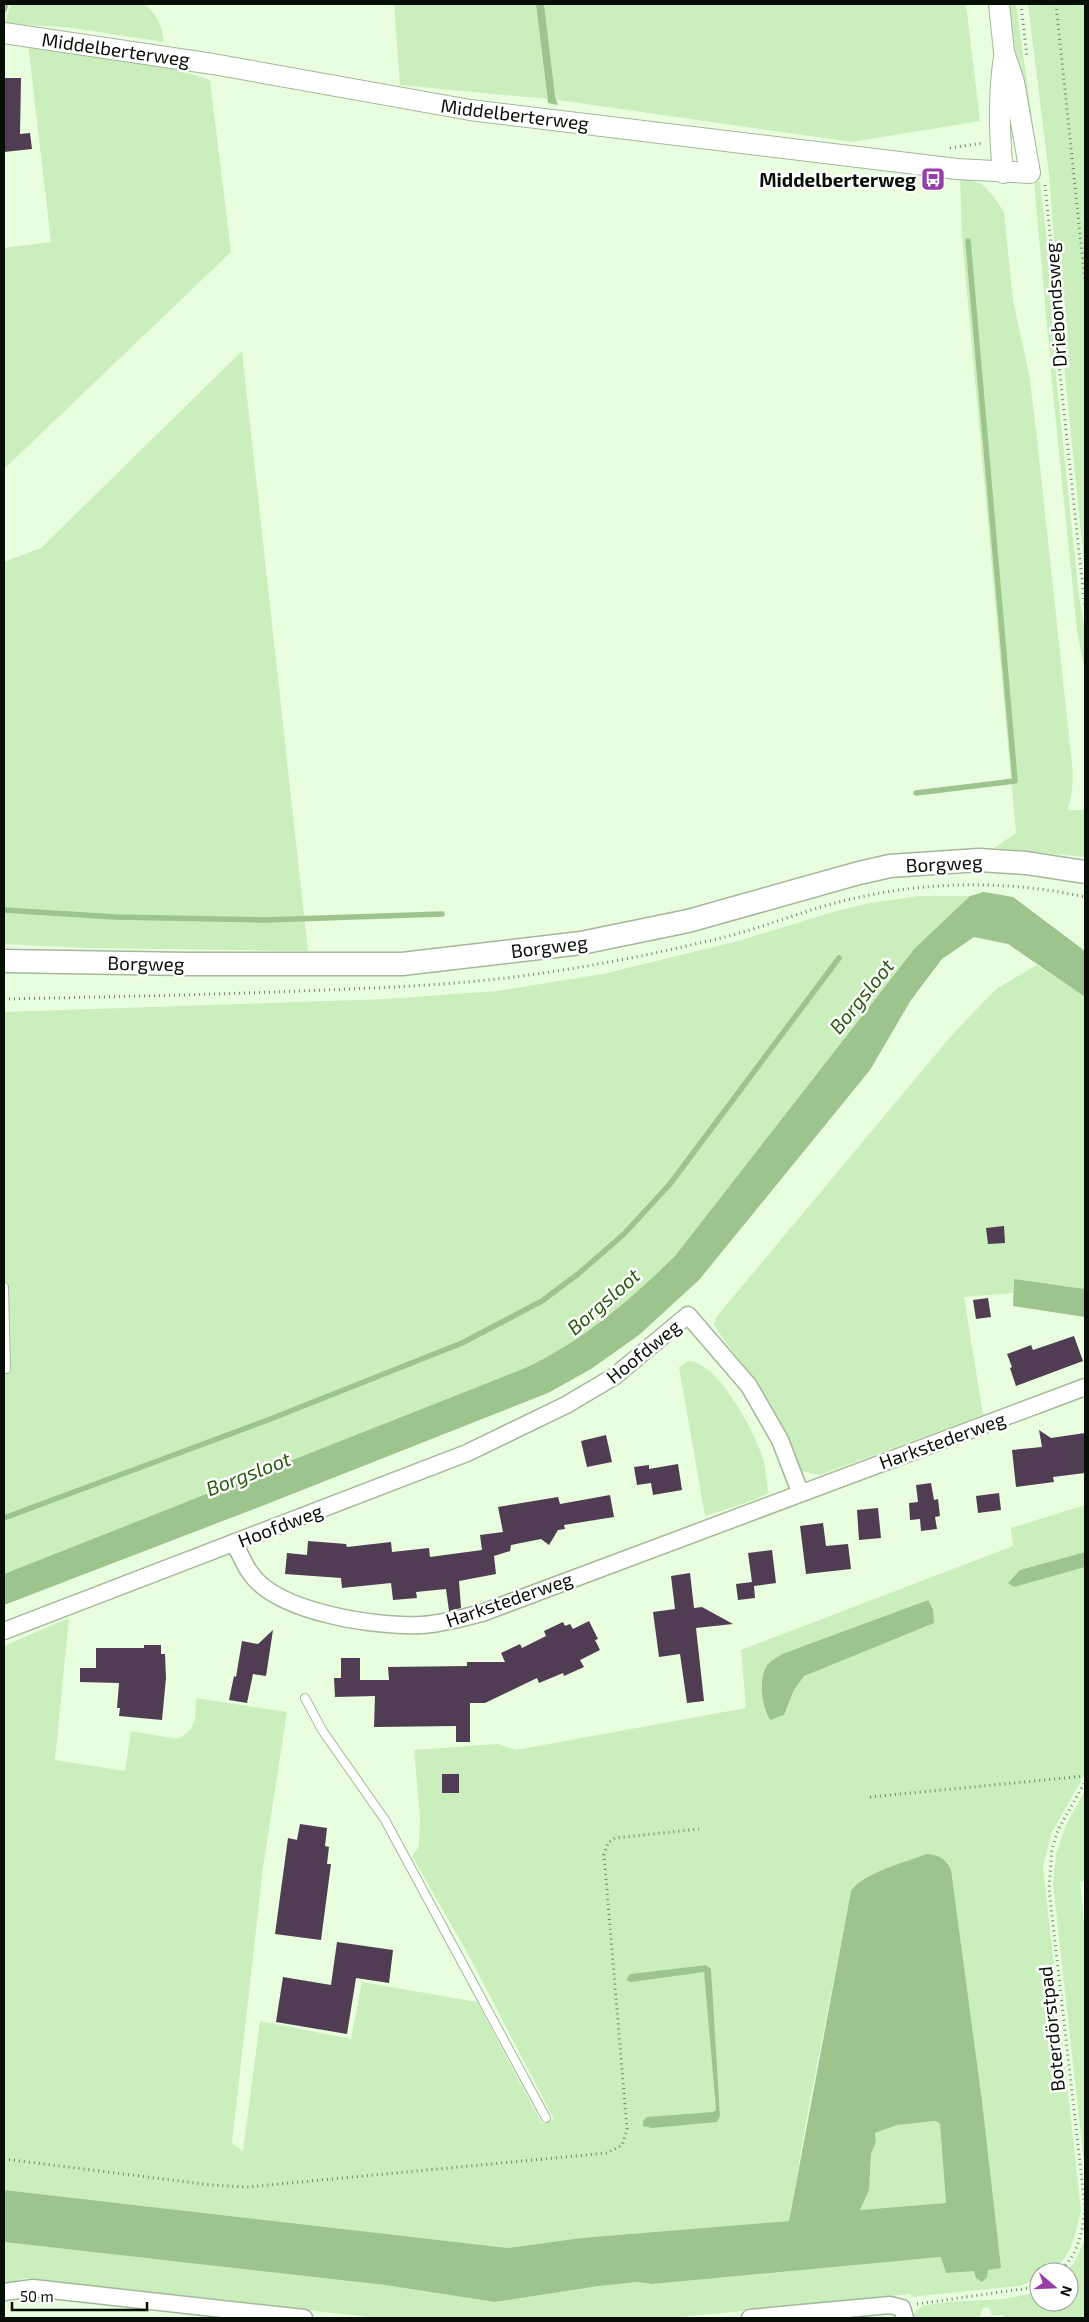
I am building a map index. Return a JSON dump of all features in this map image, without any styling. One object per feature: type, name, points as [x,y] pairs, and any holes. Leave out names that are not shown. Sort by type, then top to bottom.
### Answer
[{"type":"main road","name":"Borgweg","points":[[4,961],[188,964],[402,964],[581,944],[688,921],[859,872],[890,866],[979,860],[1026,863],[1085,872]]},
{"type":"street","points":[[1000,4],[1004,52],[999,86],[1000,140],[1003,172]]},
{"type":"street","name":"Middelberterweg","points":[[4,33],[213,64],[470,110],[938,167],[1037,175]]},
{"type":"street","points":[[1004,52],[1014,82],[1037,175]]},
{"type":"street","name":"Hoofdweg","points":[[4,1631],[467,1453],[566,1405],[615,1376],[688,1315],[749,1386],[780,1440],[800,1492]]},
{"type":"street","name":"Harkstederweg","points":[[234,1543],[251,1574],[261,1584],[286,1600],[330,1615],[381,1624],[423,1625],[450,1621],[482,1613],[800,1492],[1085,1387]]},
{"type":"street","points":[[4,2292],[33,2288],[304,2318]]},
{"type":"street","points":[[750,2318],[890,2305],[903,2313]]},
{"type":"lane","points":[[4,1286],[6,1369]]},
{"type":"lane","points":[[305,1698],[322,1730],[385,1820],[546,2118]]},
{"type":"path","points":[[1021,4],[1028,59]]},
{"type":"path","points":[[1056,4],[1085,282]]},
{"type":"path","points":[[946,149],[1000,140]]},
{"type":"path","name":"Driebondsweg","points":[[1037,175],[1055,284],[1058,356],[1085,607]]},
{"type":"path","points":[[870,1797],[1085,1776]]},
{"type":"path","name":"Boterdörstpad","points":[[1067,2262],[1078,2247],[1085,2207],[1049,1889],[1052,1849],[1058,1830],[1085,1782]]},
{"type":"path","points":[[4,2159],[247,2187],[607,2154],[622,2145],[628,2129],[604,1855],[608,1843],[615,1838],[699,1829]]},
{"type":"path","points":[[903,2313],[938,2300],[1029,2288]]},
{"type":"shaded area","points":[[11,4],[145,4],[158,21],[164,42],[66,27],[4,24]]},
{"type":"shaded area","points":[[394,4],[536,4],[547,99],[400,85]]},
{"type":"shaded area","points":[[536,4],[544,4],[555,96],[558,105],[548,103]]},
{"type":"shaded area","points":[[544,4],[966,4],[980,121],[852,142],[558,100],[555,96]]},
{"type":"shaded area","points":[[1008,4],[1016,4],[1039,167],[1016,64]]},
{"type":"shaded area","points":[[1028,4],[1085,4],[1085,573],[1063,356],[1049,175]]},
{"type":"shaded area","points":[[28,44],[153,62],[210,80],[231,252],[4,469],[4,248],[51,242]]},
{"type":"shaded area","points":[[960,177],[982,184],[1004,212],[1013,300],[1029,374],[1037,438],[1073,773],[1068,810],[1085,810],[1085,857],[994,848],[1016,833],[962,237]]},
{"type":"shaded area","points":[[1034,181],[1040,182],[1049,258],[1055,365],[1079,596],[1085,629],[1085,673],[1077,630]]},
{"type":"shaded area","points":[[242,351],[308,951],[88,948],[4,944],[4,562],[41,548]]},
{"type":"shaded area","points":[[984,892],[1013,897],[1085,951],[1085,997],[1008,944],[974,937],[942,959],[911,1000],[870,1070],[699,1280],[639,1335],[591,1369],[548,1393],[4,1605],[4,1574],[525,1368],[566,1346],[586,1332],[641,1288],[675,1256],[915,948],[970,896]]},
{"type":"shaded area","points":[[919,896],[970,896],[915,948],[675,1256],[605,1318],[566,1346],[525,1368],[4,1574],[4,1012],[386,999],[497,991],[603,974],[738,941],[836,911],[870,903]]},
{"type":"shaded area","points":[[1037,965],[1085,997],[1085,1289],[1014,1279],[1013,1293],[964,1297],[983,1415],[820,1475],[801,1471],[780,1423],[761,1388],[714,1324],[717,1316],[952,1035],[996,989]]},
{"type":"shaded area","points":[[1014,1279],[1085,1289],[1085,1317],[1013,1306]]},
{"type":"shaded area","points":[[688,1361],[700,1364],[712,1373],[735,1401],[760,1450],[767,1481],[768,1493],[754,1500],[705,1516],[679,1367]]},
{"type":"shaded area","points":[[1085,1505],[1085,1552],[1020,1570],[1014,1587],[1085,1567],[1085,1774],[1052,1832],[1043,1866],[1081,2210],[1073,2240],[1061,2262],[1029,2262],[1029,2282],[1019,2286],[911,2297],[911,2294],[670,2318],[378,2318],[25,2278],[4,2285],[4,2242],[385,2285],[495,2302],[638,2282],[652,2284],[941,2257],[988,2270],[1000,2268],[982,2101],[851,1891],[808,2111],[789,2221],[581,2238],[508,2248],[4,2190],[4,1646],[69,1618],[55,1760],[125,1771],[131,1731],[178,1739],[189,1730],[194,1722],[196,1698],[287,1712],[263,1868],[232,2143],[243,2151],[260,2021],[351,2039],[362,1982],[477,2002],[542,2124],[554,2119],[469,1956],[412,1856],[419,1846],[420,1817],[414,1750],[498,1744],[516,1750],[746,1708],[741,1650],[1013,1546],[1011,1528]],"holes":[[[927,1600],[933,1608],[804,1676],[794,1690],[787,1709],[770,1720],[764,1706],[764,1685],[768,1664],[782,1654]],[[706,1965],[720,2110],[717,2122],[714,2112],[716,2110],[704,1972],[626,1979],[630,1974]]]},
{"type":"shaded area","points":[[1085,1552],[1085,1567],[1014,1587],[1008,1583],[1020,1570]]},
{"type":"shaded area","points":[[928,1600],[933,1609],[934,1623],[804,1676],[794,1690],[784,1715],[770,1720],[762,1691],[763,1676],[769,1663],[782,1654]]},
{"type":"shaded area","points":[[1085,1790],[1085,1881],[1080,1882],[1085,1932],[1085,2172],[1053,1884],[1056,1854],[1066,1825]]},
{"type":"shaded area","points":[[927,1854],[935,1855],[944,1860],[951,1870],[982,2101],[1001,2268],[988,2270],[987,2277],[982,2282],[976,2278],[974,2271],[946,2273],[941,2257],[652,2284],[638,2282],[495,2302],[385,2285],[4,2242],[4,2190],[508,2248],[581,2238],[789,2221],[851,1891],[875,1873]],"holes":[[[936,2121],[940,2124],[946,2203],[860,2210],[869,2190],[871,2154],[876,2142],[875,2133],[897,2125]]]},
{"type":"shaded area","points":[[706,1965],[711,1969],[720,2116],[717,2122],[652,2128],[643,2126],[643,2121],[647,2117],[713,2112],[716,2110],[704,1972],[631,1982],[626,1980],[630,1974]]},
{"type":"shaded area","points":[[936,2121],[940,2124],[946,2203],[860,2210],[869,2190],[871,2154],[876,2142],[875,2133],[897,2125]]},
{"type":"shaded area","points":[[1085,2239],[1085,2318],[1005,2318],[1004,2315],[992,2316],[989,2307],[983,2308],[979,2318],[915,2318],[914,2314],[921,2307],[927,2305],[955,2301],[1012,2298],[1029,2294],[1029,2312],[1079,2312],[1079,2262],[1074,2262]]},
{"type":"building","points":[[4,78],[21,78],[20,134],[30,133],[32,149],[4,152]]},
{"type":"building","points":[[1004,1226],[1005,1243],[988,1244],[986,1228]]},
{"type":"building","points":[[988,1298],[991,1317],[976,1319],[973,1300]]},
{"type":"building","points":[[1074,1336],[1083,1361],[1016,1386],[1007,1354],[1031,1345],[1033,1350]]},
{"type":"building","points":[[1039,1430],[1051,1438],[1085,1433],[1085,1473],[1053,1477],[1054,1482],[1016,1487],[1012,1450],[1042,1447]]},
{"type":"building","points":[[606,1435],[612,1462],[587,1467],[581,1441]]},
{"type":"building","points":[[678,1464],[682,1490],[653,1495],[651,1483],[637,1485],[634,1467],[649,1465],[649,1469]]},
{"type":"building","points":[[931,1483],[934,1500],[938,1499],[940,1516],[935,1517],[937,1529],[921,1531],[920,1519],[910,1520],[909,1503],[918,1502],[916,1485]]},
{"type":"building","points":[[999,1493],[1001,1510],[978,1513],[976,1496]]},
{"type":"building","points":[[610,1495],[614,1517],[564,1525],[565,1529],[558,1530],[549,1545],[541,1539],[511,1545],[510,1551],[494,1556],[496,1574],[459,1581],[461,1608],[449,1611],[446,1589],[416,1592],[417,1598],[393,1600],[391,1583],[342,1588],[341,1578],[285,1574],[287,1553],[307,1555],[308,1541],[346,1544],[347,1547],[391,1542],[392,1552],[429,1548],[430,1557],[482,1550],[480,1535],[503,1532],[498,1507],[558,1497],[560,1504]]},
{"type":"building","points":[[878,1508],[881,1538],[859,1540],[857,1510]]},
{"type":"building","points":[[823,1523],[826,1546],[848,1544],[851,1569],[806,1574],[800,1526]]},
{"type":"building","points":[[772,1550],[776,1583],[754,1586],[755,1598],[738,1600],[736,1584],[752,1582],[748,1553]]},
{"type":"building","points":[[690,1573],[694,1608],[702,1607],[733,1624],[696,1628],[704,1701],[687,1703],[680,1654],[659,1657],[653,1612],[675,1609],[671,1576]]},
{"type":"building","points":[[589,1621],[598,1639],[595,1640],[600,1650],[580,1660],[584,1667],[564,1676],[563,1673],[539,1683],[537,1678],[485,1703],[470,1703],[470,1742],[456,1742],[456,1726],[374,1727],[375,1696],[335,1697],[334,1678],[341,1678],[341,1658],[360,1658],[360,1680],[389,1680],[388,1667],[467,1666],[467,1662],[505,1662],[501,1653],[520,1644],[522,1648],[546,1636],[544,1631],[563,1622],[565,1626],[570,1624],[573,1629]]},
{"type":"building","points":[[273,1630],[266,1676],[253,1674],[247,1703],[229,1700],[234,1676],[236,1677],[242,1641],[258,1644]]},
{"type":"building","points":[[144,1645],[161,1645],[161,1654],[165,1654],[166,1678],[162,1720],[119,1716],[120,1708],[117,1708],[119,1683],[80,1682],[80,1668],[96,1668],[96,1648],[144,1648]]},
{"type":"building","points":[[442,1774],[459,1774],[459,1793],[442,1793]]},
{"type":"building","points":[[300,1824],[327,1828],[325,1846],[329,1847],[327,1864],[331,1864],[321,1940],[275,1934],[288,1838],[297,1840]]},
{"type":"building","points":[[337,1942],[393,1950],[389,1983],[356,1978],[347,2034],[276,2022],[283,1977],[331,1985]]},
{"type":"waterway","points":[[4,10],[6,4]]},
{"type":"waterway","points":[[916,793],[1015,781],[968,241]]},
{"type":"waterway","points":[[4,910],[115,917],[264,920],[442,914]]},
{"type":"waterway","points":[[4,1518],[273,1418],[462,1343],[542,1301],[578,1274],[624,1234],[670,1184],[839,958]]},
{"type":"place","name":"Middelberterweg","points":[[933,179]]},
{"type":"water label","name":"Borgsloot","points":[[861,996]]},
{"type":"water label","name":"Borgsloot","points":[[603,1301]]},
{"type":"water label","name":"Borgsloot","points":[[248,1473]]}]
